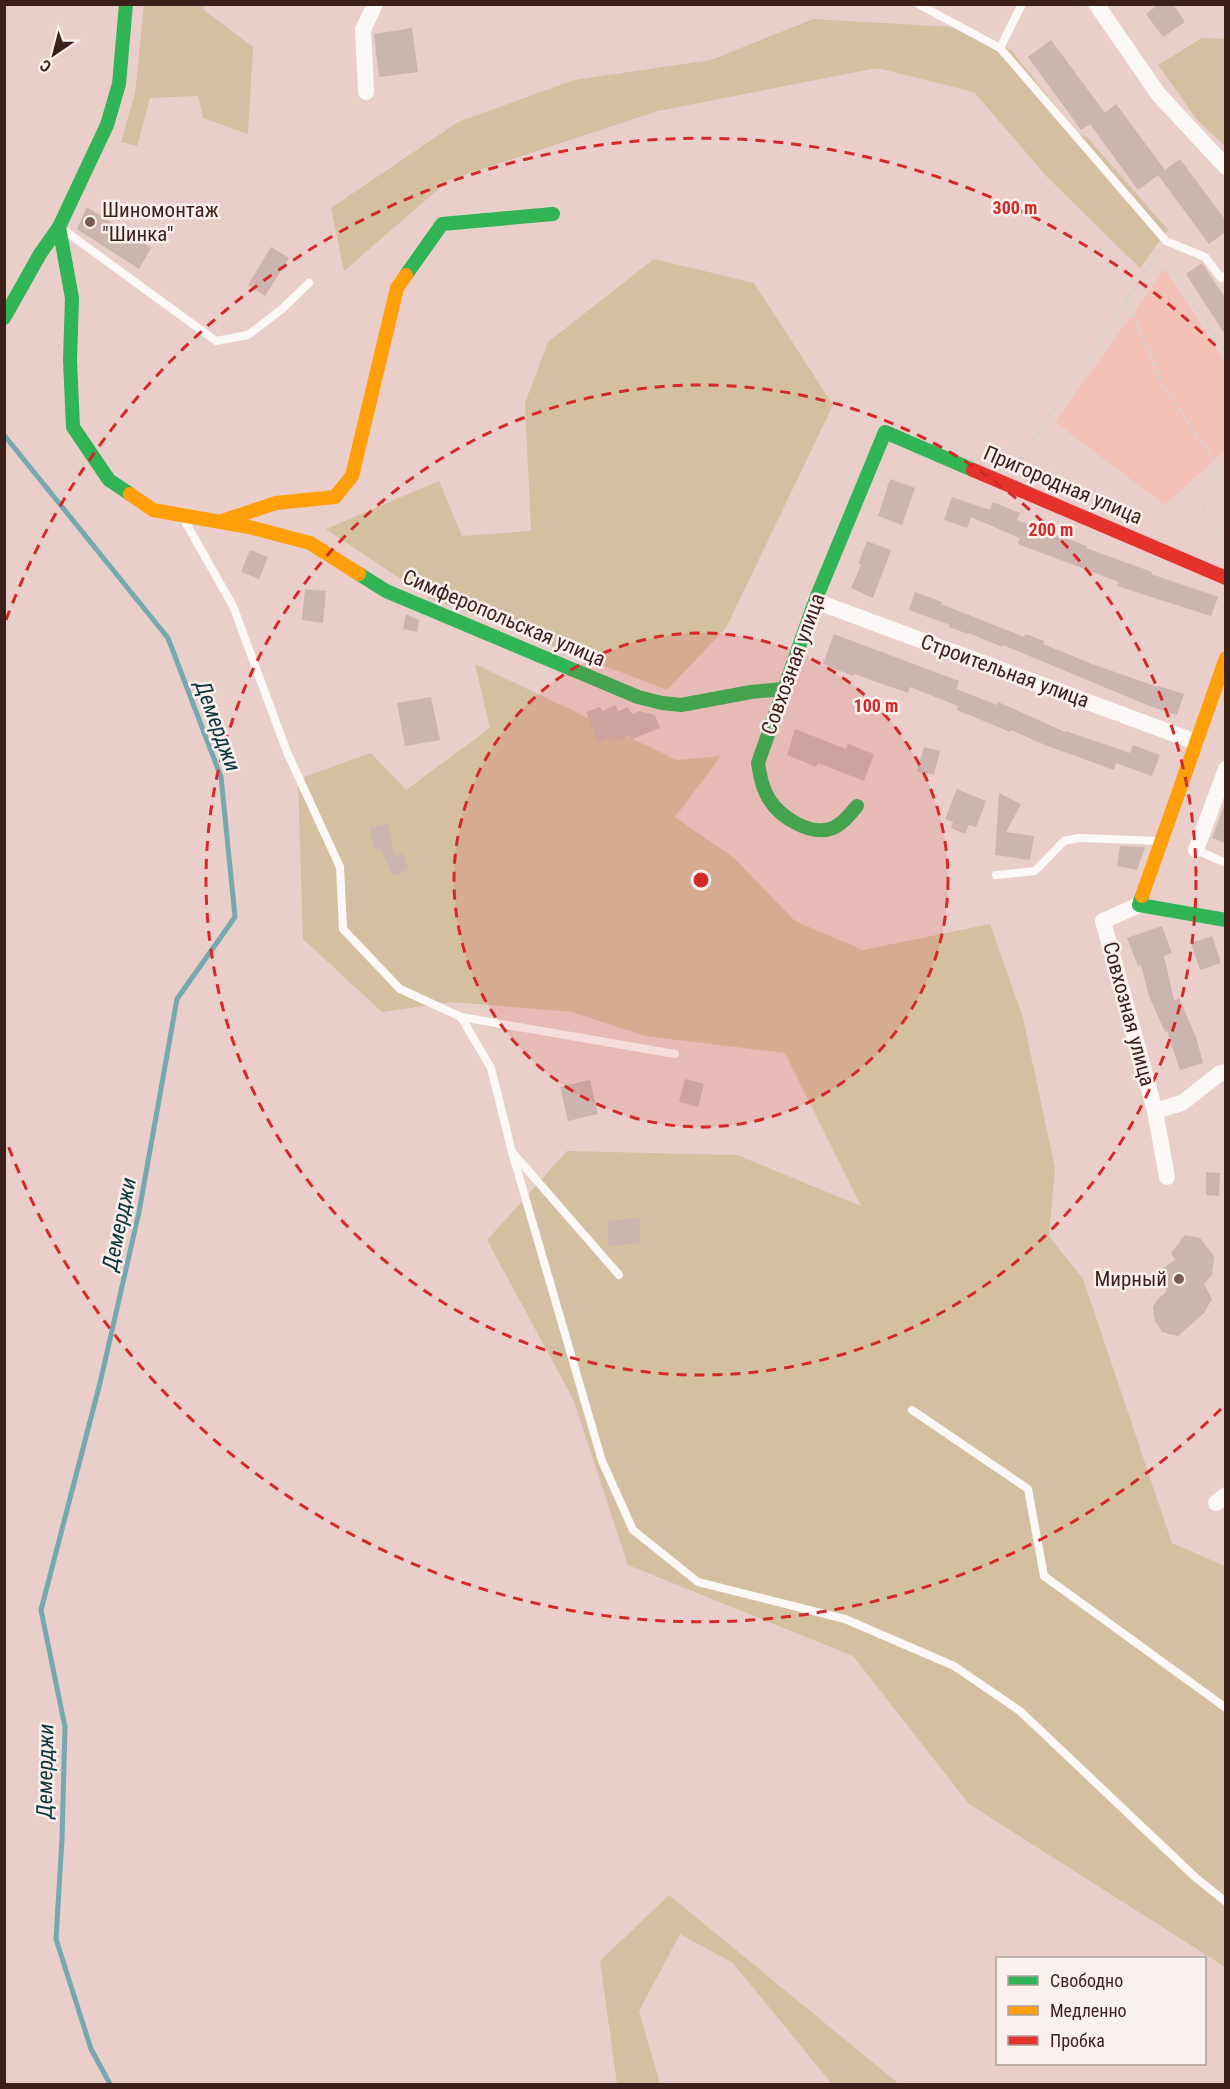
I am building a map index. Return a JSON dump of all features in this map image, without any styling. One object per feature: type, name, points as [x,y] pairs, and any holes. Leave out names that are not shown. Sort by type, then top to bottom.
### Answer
[{"type":"main road","points":[[4,318],[40,254],[59,227],[107,125],[119,84],[126,4]]},
{"type":"main road","points":[[60,192],[70,171]]},
{"type":"main road","name":"Симферопольская улица","points":[[221,522],[276,503],[334,497],[352,476],[397,288],[442,224],[553,214]]},
{"type":"main road","points":[[4,294],[44,224]]},
{"type":"main road","name":"Симферопольская улица","points":[[59,227],[72,298],[70,360],[73,427],[109,480],[153,510],[249,527],[310,543],[386,591],[639,697],[681,705],[751,692],[782,689]]},
{"type":"main road","name":"Пригородная улица","points":[[885,432],[1226,578]]},
{"type":"main road","name":"Совхозная улица","points":[[857,806],[844,820],[831,828],[816,830],[781,814],[770,802],[758,763],[782,689],[815,601],[885,432]]},
{"type":"main road","points":[[1226,658],[1139,905],[1226,920]]},
{"type":"street","points":[[366,92],[363,30],[375,4]]},
{"type":"street","points":[[1096,4],[1159,95],[1226,167]]},
{"type":"street","name":"Строительная улица","points":[[815,601],[1195,743]]},
{"type":"street","points":[[1196,850],[1226,769]]},
{"type":"street","name":"Совхозная улица","points":[[1139,905],[1103,921],[1155,1111]]},
{"type":"street","points":[[1167,1176],[1155,1111],[1182,1103],[1219,1074],[1226,1072]]},
{"type":"lane","points":[[918,4],[1000,48],[1166,241],[1205,257],[1224,279]]},
{"type":"lane","points":[[1000,48],[1022,4]]},
{"type":"lane","points":[[59,227],[216,341],[248,336],[282,309],[309,283]]},
{"type":"lane","points":[[182,515],[232,606],[287,752],[340,867],[343,929],[400,989],[461,1017],[675,1054]]},
{"type":"lane","points":[[996,875],[1035,872],[1064,841],[1079,838],[1161,841]]},
{"type":"lane","points":[[1196,850],[1226,863]]},
{"type":"lane","points":[[461,1017],[490,1068],[512,1152],[602,1461],[633,1530],[698,1582],[845,1619],[954,1666],[1020,1711],[1195,1877],[1226,1902]]},
{"type":"lane","points":[[512,1152],[620,1275]]},
{"type":"lane","points":[[912,1410],[1028,1489],[1044,1576],[1226,1708]]},
{"type":"path","points":[[1004,483],[1166,241]]},
{"type":"path","points":[[1166,241],[1175,276],[1226,353]]},
{"type":"path","points":[[1127,300],[1163,385],[1221,471]]},
{"type":"path","points":[[1226,467],[1203,485],[1203,507],[1210,528],[1226,536]]},
{"type":"shaded area","points":[[144,5],[203,5],[204,10],[253,47],[248,134],[203,118],[198,96],[150,98],[137,146],[121,142],[135,93]]},
{"type":"shaded area","points":[[813,19],[955,27],[1011,50],[1078,134],[1087,137],[1168,230],[1140,268],[1048,178],[974,92],[877,68],[658,111],[449,180],[344,271],[331,208],[458,122],[574,80],[711,60]]},
{"type":"shaded area","points":[[1202,38],[1225,39],[1225,146],[1199,122],[1158,65]]},
{"type":"shaded area","points":[[654,259],[754,283],[833,405],[726,628],[667,690],[429,598],[326,529],[439,481],[462,536],[531,531],[525,403],[548,342]]},
{"type":"shaded area","points":[[1165,269],[1226,364],[1225,450],[1165,505],[1055,422]]},
{"type":"shaded area","points":[[475,664],[677,760],[721,756],[675,817],[734,858],[795,921],[863,950],[990,924],[1023,1018],[1055,1168],[1049,1236],[1083,1279],[1172,1543],[1225,1566],[1225,1967],[969,1804],[853,1656],[628,1565],[573,1399],[487,1240],[567,1151],[737,1155],[861,1206],[785,1053],[645,1036],[572,1012],[452,1002],[382,1012],[303,939],[298,779],[371,753],[406,790],[490,728]]},
{"type":"shaded area","points":[[669,1895],[899,2084],[832,2084],[733,1963],[680,1934],[639,2011],[660,2084],[617,2084],[600,1961]]},
{"type":"building","points":[[1159,4],[1173,4],[1185,22],[1163,37],[1146,14]]},
{"type":"building","points":[[412,28],[418,72],[379,77],[374,34]]},
{"type":"building","points":[[1051,40],[1105,113],[1116,104],[1165,170],[1138,190],[1090,124],[1081,130],[1028,57]]},
{"type":"building","points":[[1180,159],[1226,221],[1226,232],[1209,244],[1158,175]]},
{"type":"building","points":[[87,207],[151,248],[139,269],[77,229]]},
{"type":"building","points":[[271,247],[289,258],[265,296],[248,285]]},
{"type":"building","points":[[1202,263],[1226,299],[1226,336],[1186,274]]},
{"type":"building","points":[[890,479],[915,488],[902,525],[878,516]]},
{"type":"building","points":[[952,497],[990,510],[993,502],[1020,513],[1017,520],[1152,572],[1151,574],[1218,597],[1211,616],[1117,586],[1119,582],[1018,544],[1020,538],[971,517],[967,528],[944,520]]},
{"type":"building","points":[[867,541],[891,550],[873,598],[851,588],[861,565],[858,564]]},
{"type":"building","points":[[250,550],[268,557],[259,579],[241,572]]},
{"type":"building","points":[[305,589],[326,591],[323,623],[302,620]]},
{"type":"building","points":[[915,592],[1024,637],[1026,634],[1044,641],[1043,644],[1092,664],[1184,694],[1177,715],[909,610]]},
{"type":"building","points":[[406,614],[419,620],[417,632],[403,629]]},
{"type":"building","points":[[834,634],[959,681],[956,689],[997,705],[998,702],[1065,732],[1130,753],[1133,745],[1160,755],[1152,776],[1116,763],[1114,770],[1011,730],[1010,732],[957,710],[958,706],[910,687],[908,693],[823,664]]},
{"type":"building","points":[[431,697],[440,740],[405,746],[397,703]]},
{"type":"building","points":[[616,705],[618,711],[628,707],[632,714],[640,711],[655,715],[660,728],[632,739],[629,736],[616,741],[614,736],[598,743],[586,712],[600,707],[602,711]]},
{"type":"building","points":[[795,729],[846,749],[848,744],[874,754],[864,781],[818,763],[816,767],[787,755]]},
{"type":"building","points":[[924,747],[940,751],[934,775],[917,771]]},
{"type":"building","points":[[957,789],[986,801],[976,827],[969,825],[965,834],[951,828],[953,822],[945,819]]},
{"type":"building","points":[[999,793],[1021,804],[1006,832],[1034,836],[1030,860],[995,855]]},
{"type":"building","points":[[1226,801],[1226,843],[1212,838]]},
{"type":"building","points":[[388,824],[394,857],[403,853],[409,869],[393,876],[381,849],[374,850],[370,828]]},
{"type":"building","points":[[1120,846],[1145,847],[1137,870],[1117,866]]},
{"type":"building","points":[[1162,926],[1172,953],[1164,956],[1174,1000],[1179,998],[1196,1037],[1203,1063],[1180,1070],[1167,1031],[1165,1032],[1149,996],[1141,965],[1138,966],[1127,938]]},
{"type":"building","points":[[1212,936],[1221,963],[1200,970],[1191,943]]},
{"type":"building","points":[[685,1079],[704,1084],[698,1107],[679,1102]]},
{"type":"building","points":[[590,1080],[598,1114],[568,1121],[560,1087]]},
{"type":"building","points":[[1206,1172],[1220,1173],[1219,1196],[1206,1195]]},
{"type":"building","points":[[639,1218],[641,1243],[609,1246],[607,1221]]},
{"type":"building","points":[[1185,1235],[1200,1238],[1214,1256],[1212,1275],[1204,1284],[1212,1299],[1204,1313],[1178,1336],[1162,1332],[1155,1321],[1153,1307],[1167,1291],[1157,1280],[1157,1275],[1160,1270],[1175,1260],[1171,1253]]},
{"type":"waterway","name":"Демерджи","points":[[4,435],[168,638],[221,777],[235,917],[177,999],[139,1212],[100,1383],[41,1610],[65,1727],[56,1939],[91,2049],[110,2084]]},
{"type":"traffic: fast","points":[[4,318],[40,254],[59,227],[107,125],[119,84],[126,4]]},
{"type":"traffic: fast","points":[[406,275],[442,224],[553,214]]},
{"type":"traffic: fast","points":[[59,227],[72,298],[70,360],[73,427],[109,480],[130,494]]},
{"type":"traffic: fast","points":[[857,806],[833,828],[824,830],[806,828],[788,818],[774,806],[763,786],[758,763],[815,601],[885,432],[973,470]]},
{"type":"traffic: fast","points":[[359,574],[386,591],[638,697],[681,705],[751,692],[782,689]]},
{"type":"traffic: fast","points":[[1142,896],[1139,905],[1226,920]]},
{"type":"traffic: slow","points":[[222,521],[276,503],[335,497],[352,476],[397,288],[406,275]]},
{"type":"traffic: slow","points":[[130,494],[153,510],[249,527],[310,543],[359,574]]},
{"type":"traffic: slow","points":[[1142,896],[1226,658]]},
{"type":"traffic: jam","points":[[973,470],[1226,578]]},
{"type":"place","name":"Шиномонтаж \"Шинка\"","points":[[90,222]]},
{"type":"place","name":"Мирный","points":[[1179,1279]]}]
